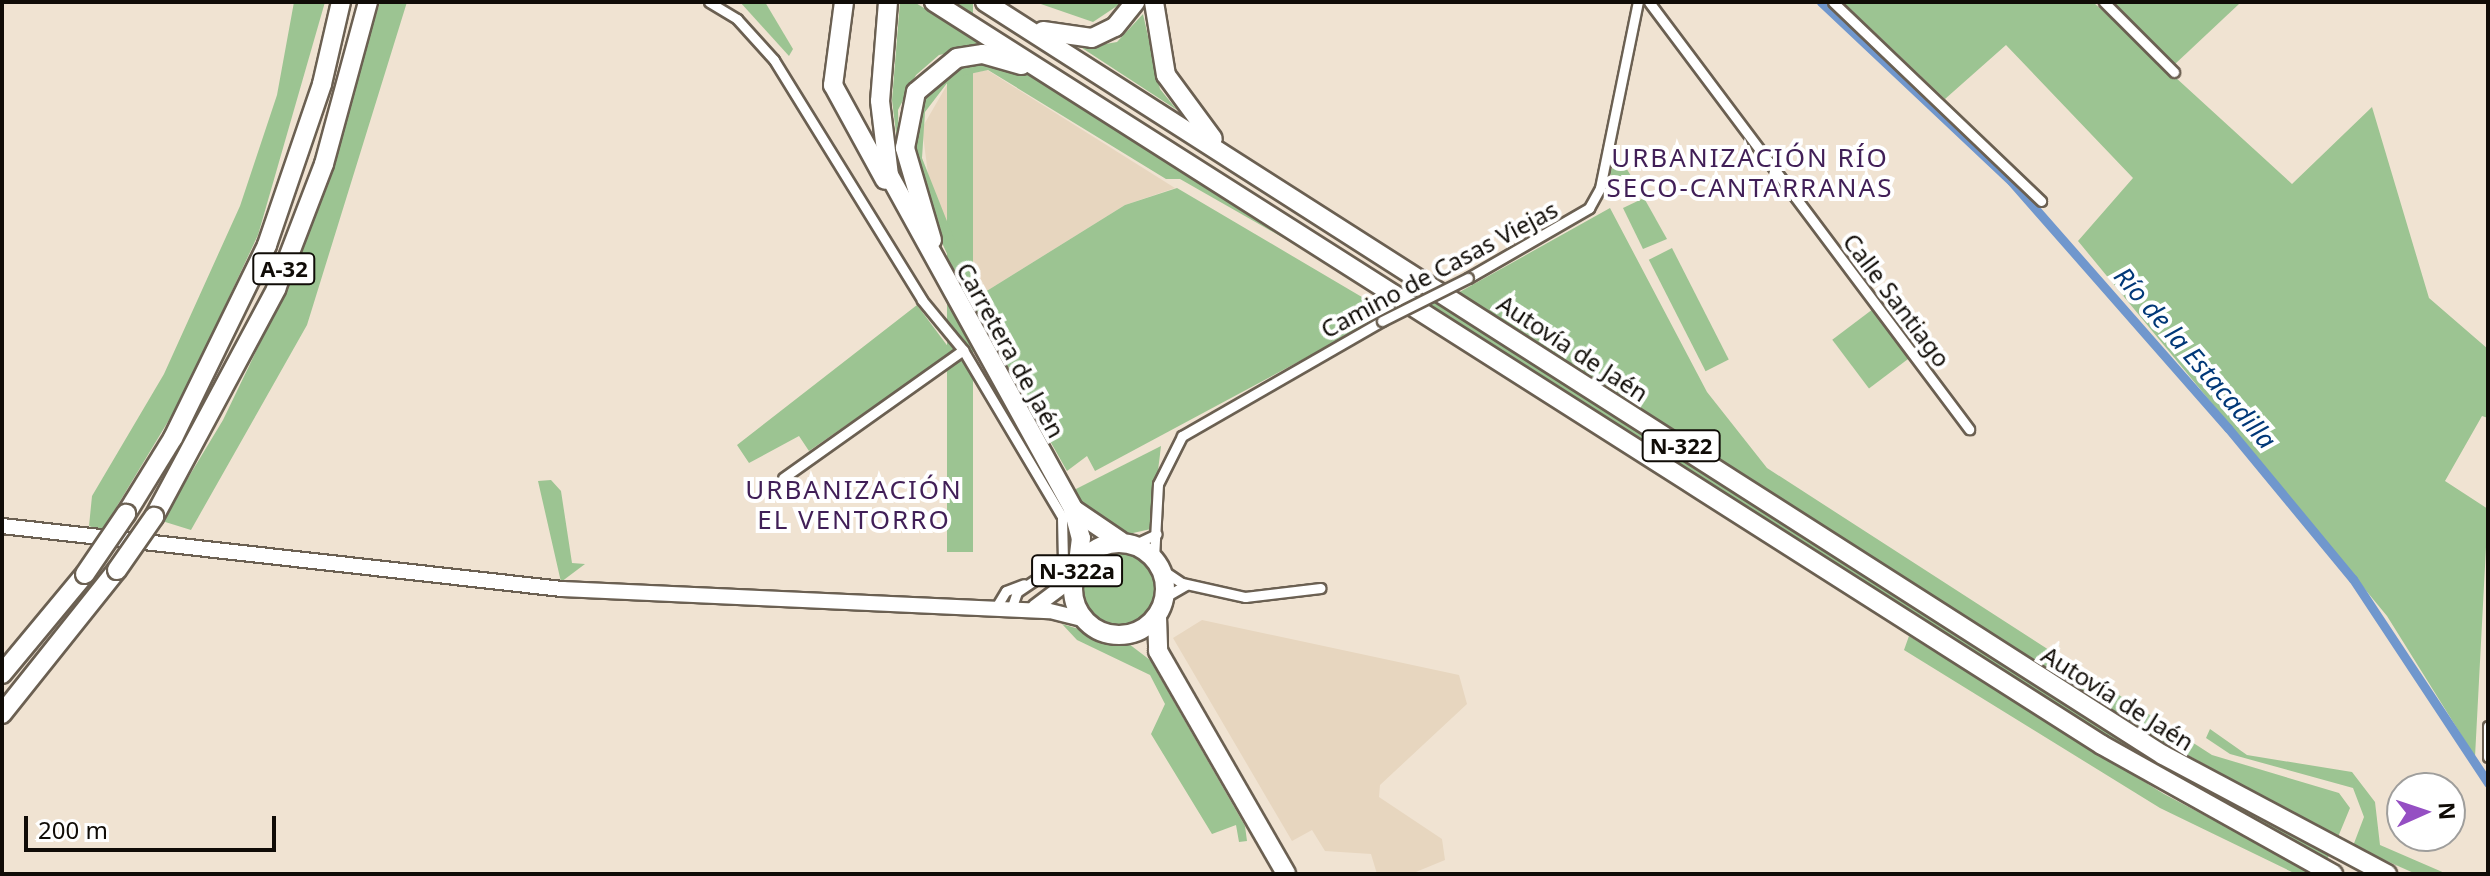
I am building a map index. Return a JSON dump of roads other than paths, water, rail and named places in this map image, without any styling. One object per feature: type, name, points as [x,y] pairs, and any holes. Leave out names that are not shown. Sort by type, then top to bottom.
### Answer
[{"type":"highway","name":"A-32","points":[[2,674],[85,574],[173,438],[267,245],[318,97],[341,2]]},
{"type":"highway","name":"A-32","points":[[2,714],[117,570],[154,517],[276,289],[324,164],[368,2]]},
{"type":"highway","points":[[844,2],[833,85],[907,215]]},
{"type":"highway","name":"Autovía de Jaén","points":[[934,2],[2102,745],[2333,874]]},
{"type":"highway","points":[[985,2],[1076,40],[1115,27],[1135,2]]},
{"type":"highway","name":"Autovía de Jaén","points":[[985,2],[1271,180],[2163,755],[2387,874]]},
{"type":"highway","points":[[1154,2],[1158,50],[1178,98],[1219,144],[1271,180]]},
{"type":"highway","points":[[888,7],[882,129],[889,175],[907,215]]},
{"type":"highway","points":[[963,313],[917,198],[905,148],[908,109],[925,80],[957,58],[1003,57],[1056,77]]},
{"type":"highway","name":"Carretera de Jaén","points":[[907,215],[1073,509],[1081,538],[1076,573]]},
{"type":"highway","name":"Carretera de Jaén","points":[[1073,509],[1101,533],[1130,544]]},
{"type":"highway","name":"N-322a","points":[[1158,564],[1130,544],[1094,550],[1076,573],[1073,594],[1085,620],[1116,636],[1158,651]]},
{"type":"highway","points":[[1158,564],[1165,597],[1157,617],[1158,651],[1286,874]]},
{"type":"highway","points":[[1116,636],[1157,617]]},
{"type":"street","points":[[709,2],[737,19],[774,60],[922,300],[963,350],[1066,529],[1063,561],[1036,583],[1017,592],[1018,610]]},
{"type":"street","name":"Camino de Casas Viejas","points":[[1157,534],[1164,466],[1202,419],[1468,278],[1589,208],[1600,188],[1638,2]]},
{"type":"street","name":"Calle Santiago","points":[[1649,2],[1969,429]]},
{"type":"street","points":[[1833,2],[2041,201]]},
{"type":"street","points":[[2104,2],[2174,72]]},
{"type":"street","points":[[783,478],[963,350]]},
{"type":"street","points":[[2,526],[562,589],[1018,610],[1085,620]]},
{"type":"street","points":[[1130,544],[1157,534],[1158,564],[1190,584],[1245,597],[1320,588]]},
{"type":"street","points":[[1018,610],[1052,601],[1076,573]]},
{"type":"street","points":[[995,609],[1006,591],[1036,583]]},
{"type":"street","points":[[1165,597],[1190,584]]},
{"type":"street","points":[[2488,726],[2488,757]]},
{"type":"waterway","name":"Río de la Estacadilla","points":[[1821,2],[2011,181],[2228,428],[2353,579],[2488,783]]},
{"type":"district","name":"URBANIZACIÓN RÍO SECO-CANTARRANAS","points":[[1750,173]]},
{"type":"district","name":"URBANIZACIÓN EL VENTORRO","points":[[854,505]]}]
